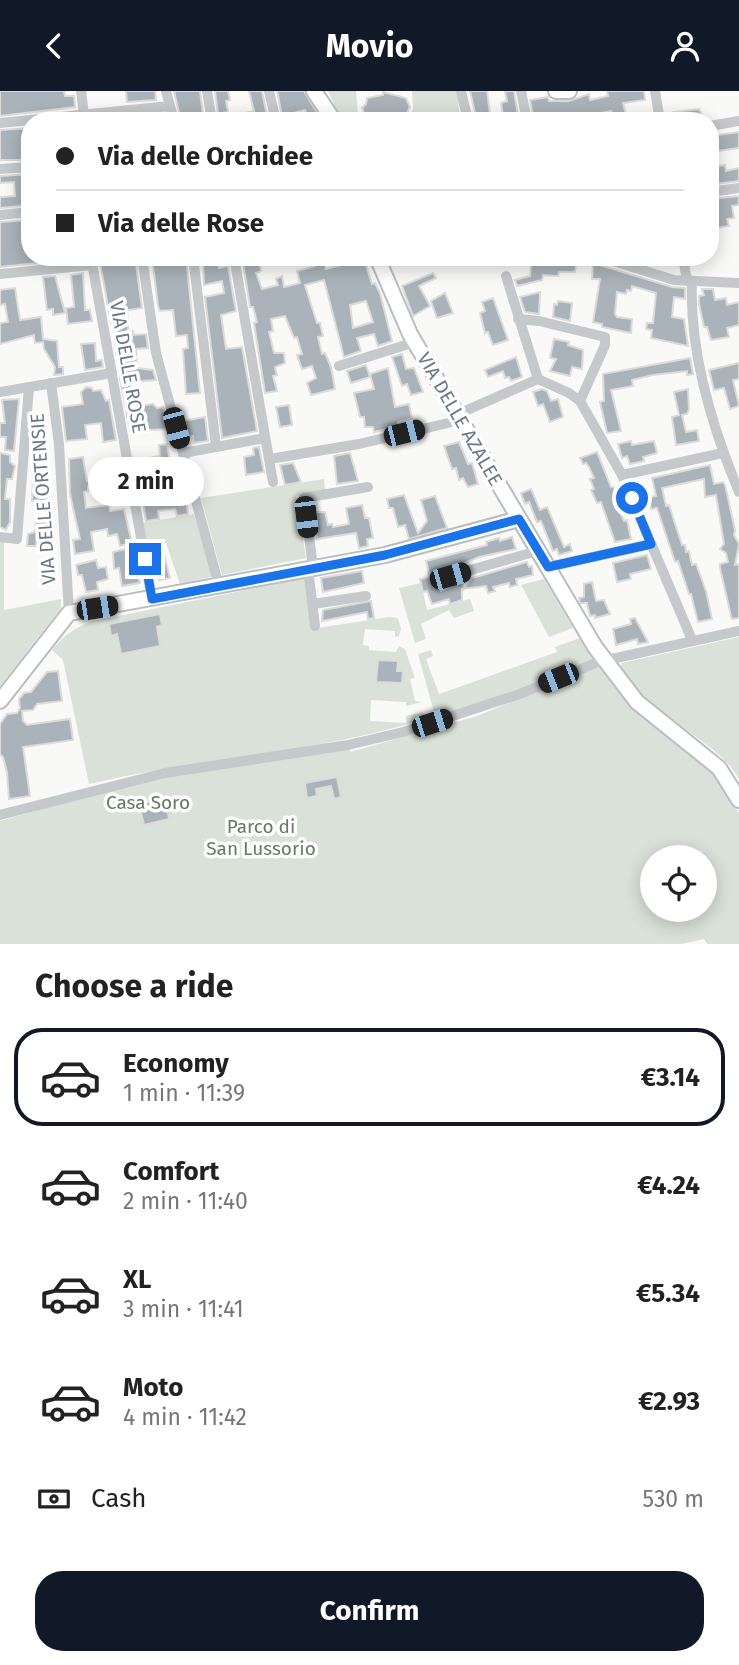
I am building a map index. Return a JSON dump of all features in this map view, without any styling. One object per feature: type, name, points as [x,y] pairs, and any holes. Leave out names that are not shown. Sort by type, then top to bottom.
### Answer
[{"type":"street","points":[[81,91],[84,112]]},
{"type":"street","points":[[166,91],[172,112]]},
{"type":"street","points":[[207,91],[210,112]]},
{"type":"street","points":[[269,91],[274,112]]},
{"type":"street","points":[[461,91],[466,112]]},
{"type":"street","points":[[521,91],[525,112]]},
{"type":"street","points":[[556,91],[569,91]]},
{"type":"street","points":[[655,91],[658,112]]},
{"type":"street","points":[[320,93],[330,112]]},
{"type":"street","points":[[132,112],[170,106]]},
{"type":"street","points":[[0,123],[21,121]]},
{"type":"street","points":[[719,124],[739,121]]},
{"type":"street","points":[[0,169],[21,168]]},
{"type":"street","points":[[719,191],[739,188]]},
{"type":"street","points":[[0,215],[21,213]]},
{"type":"street","points":[[0,274],[56,266]]},
{"type":"street","name":"VIA DELLE ROSE","points":[[92,266],[152,599]]},
{"type":"street","points":[[143,266],[156,353],[219,586]]},
{"type":"street","points":[[194,266],[216,446]]},
{"type":"street","points":[[236,266],[273,482]]},
{"type":"street","name":"VIA DELLE AZALEE","points":[[381,266],[415,342],[537,551],[605,660],[637,702],[722,772],[739,800]]},
{"type":"street","points":[[626,266],[689,281],[739,283]]},
{"type":"street","points":[[685,266],[704,385],[723,453],[739,492]]},
{"type":"street","points":[[506,276],[517,319],[538,379],[580,401],[622,475],[692,640]]},
{"type":"street","points":[[517,319],[538,321],[605,337],[605,345],[580,401]]},
{"type":"street","points":[[339,366],[415,342]]},
{"type":"street","name":"VIA DELLE ORTENSIE","points":[[0,391],[112,373]]},
{"type":"street","points":[[270,459],[359,445],[459,417],[538,379]]},
{"type":"street","name":"VIA DELLE ORTENSIE","points":[[51,383],[58,444],[69,613]]},
{"type":"street","points":[[0,537],[17,539],[29,387]]},
{"type":"street","points":[[183,453],[265,438]]},
{"type":"street","points":[[622,475],[723,453]]},
{"type":"street","points":[[315,626],[304,498],[368,487]]},
{"type":"street","points":[[0,701],[69,613],[385,555],[519,519]]},
{"type":"street","points":[[548,567],[651,544]]},
{"type":"street","points":[[450,576],[537,551]]},
{"type":"street","points":[[313,604],[366,596]]},
{"type":"street","points":[[0,815],[165,773],[348,745],[403,732],[517,695],[605,660],[739,631]]},
{"type":"green space","points":[[328,91],[356,91],[358,112],[338,112]]},
{"type":"green space","points":[[412,91],[457,91],[459,112],[412,112]]},
{"type":"green space","points":[[324,479],[325,491],[296,496],[306,558],[222,575],[201,498]]},
{"type":"green space","points":[[194,514],[211,567],[211,577],[180,584],[166,543],[147,546],[143,523]]},
{"type":"green space","points":[[0,542],[4,542],[4,610],[61,599],[61,608],[0,686]]},
{"type":"green space","points":[[305,578],[311,629],[389,617],[398,618],[401,629],[399,636],[395,637],[395,631],[365,629],[363,645],[369,646],[369,650],[396,652],[399,646],[405,649],[415,678],[410,679],[415,701],[422,702],[406,706],[406,702],[371,700],[370,721],[406,723],[406,716],[423,712],[425,719],[342,740],[89,784],[63,660],[52,650],[61,640],[70,632],[94,621]]},
{"type":"green space","points":[[544,579],[573,628],[549,637],[521,585]]},
{"type":"green space","points":[[421,583],[427,610],[470,599],[474,611],[454,618],[449,610],[421,624],[426,639],[415,643],[399,588]]},
{"type":"green space","points":[[739,637],[739,779],[713,749],[644,698],[630,682],[621,665]]},
{"type":"green space","points":[[580,638],[592,659],[506,694],[435,716],[418,654],[431,650],[433,656],[426,659],[439,694],[557,652],[555,647]]},
{"type":"green space","points":[[596,667],[605,669],[723,782],[739,813],[739,944],[707,944],[704,939],[682,944],[0,944],[0,821],[176,771],[348,745],[350,752],[477,716]]},
{"type":"building","points":[[0,91],[64,91],[65,96],[74,96],[75,107],[0,116]]},
{"type":"building","points":[[126,91],[155,91],[156,100],[127,102]]},
{"type":"building","points":[[174,91],[200,91],[203,112],[179,112]]},
{"type":"building","points":[[215,91],[228,91],[228,112],[218,112]]},
{"type":"building","points":[[249,91],[262,91],[266,112],[249,112],[254,111]]},
{"type":"building","points":[[277,91],[304,91],[317,112],[305,110],[281,112]]},
{"type":"building","points":[[470,91],[487,91],[490,112],[475,112]]},
{"type":"building","points":[[514,91],[518,112],[502,112],[501,103],[507,101],[505,92]]},
{"type":"building","points":[[607,91],[644,91],[645,100],[623,103],[625,112],[532,112],[530,100],[548,97],[549,101],[569,101],[589,94],[590,100],[608,96]]},
{"type":"building","points":[[383,92],[406,98],[410,107],[408,112],[364,112],[362,108],[367,98],[383,95]]},
{"type":"building","points":[[699,109],[700,112],[673,112]]},
{"type":"building","points":[[21,129],[21,160],[0,160],[0,130]]},
{"type":"building","points":[[739,132],[739,148],[719,151],[719,135]]},
{"type":"building","points":[[725,165],[726,171],[739,168],[739,181],[719,183],[719,166]]},
{"type":"building","points":[[21,175],[21,206],[0,208],[0,197],[15,196],[14,182],[0,183],[0,176]]},
{"type":"building","points":[[739,196],[739,205],[732,206],[734,218],[727,219],[729,226],[719,228],[719,198]]},
{"type":"building","points":[[21,221],[21,265],[0,267],[0,222]]},
{"type":"building","points":[[101,266],[136,266],[142,308],[128,310],[128,332],[133,331],[134,335],[146,334],[148,348],[136,349],[137,368],[153,370],[156,380],[130,382],[132,398],[139,397],[139,406],[153,404],[157,408],[163,407],[169,429],[130,431],[120,379],[120,354],[116,355],[114,323],[111,323]]},
{"type":"building","points":[[153,266],[187,266],[200,393],[186,394],[183,349],[188,348],[187,335],[176,336],[173,310],[160,311]]},
{"type":"building","points":[[203,266],[228,266],[236,311],[221,315],[226,349],[242,347],[257,431],[222,438],[205,297],[224,293],[222,281],[204,285]]},
{"type":"building","points":[[243,266],[260,266],[261,271],[256,273],[262,289],[278,285],[276,279],[282,276],[284,287],[300,283],[297,271],[315,266],[325,266],[326,269],[337,266],[366,266],[372,284],[375,283],[380,293],[392,341],[378,346],[374,334],[357,338],[361,351],[344,357],[324,280],[305,285],[317,323],[320,323],[323,336],[318,337],[322,354],[325,353],[331,367],[335,389],[311,395],[307,383],[316,378],[312,366],[302,369],[297,355],[302,354],[297,337],[294,338],[285,316],[271,319],[273,331],[269,332],[274,353],[284,353],[285,363],[275,367],[277,375],[273,376],[277,391],[265,393],[254,323],[257,322],[253,307],[250,307]],"holes":[[[366,301],[373,322],[353,328],[350,305]]]},
{"type":"building","points":[[531,266],[576,266],[575,272],[559,272],[558,276],[543,275],[542,280],[517,286],[515,280],[530,276]]},
{"type":"building","points":[[593,266],[603,266],[672,287],[685,288],[685,299],[674,297],[672,317],[684,319],[688,346],[651,338],[652,330],[646,329],[647,323],[653,323],[656,293],[632,286],[631,291],[627,290],[626,294],[617,292],[615,314],[617,317],[632,319],[631,333],[602,327],[602,324],[593,322],[600,279],[592,279]]},
{"type":"building","points":[[83,273],[85,310],[90,310],[92,321],[68,324],[66,308],[74,307],[71,275]]},
{"type":"building","points":[[433,273],[436,278],[419,286],[430,306],[413,316],[402,286]]},
{"type":"building","points":[[55,276],[65,313],[53,315],[53,309],[47,310],[43,277]]},
{"type":"building","points":[[15,288],[20,320],[41,317],[43,339],[57,341],[59,367],[63,367],[63,374],[54,375],[55,367],[44,349],[43,342],[35,343],[34,335],[0,344],[0,323],[8,322],[5,304],[0,305],[0,290]]},
{"type":"building","points":[[702,289],[713,289],[715,300],[726,298],[727,305],[739,302],[739,325],[727,328],[729,337],[711,340],[707,327],[704,327],[699,304],[699,296],[704,295]]},
{"type":"building","points":[[540,292],[539,314],[525,312],[520,297]]},
{"type":"building","points":[[445,293],[453,313],[437,318],[431,301]]},
{"type":"building","points":[[493,298],[508,340],[493,345],[488,332],[485,333],[480,313],[485,311],[482,302]]},
{"type":"building","points":[[558,301],[572,303],[570,321],[553,317],[554,304],[557,305]]},
{"type":"building","points":[[554,339],[569,342],[568,345],[583,350],[582,369],[572,367],[570,376],[550,371],[556,359],[550,358]]},
{"type":"building","points":[[95,343],[96,361],[102,360],[103,367],[85,370],[81,344]]},
{"type":"building","points":[[402,354],[406,369],[414,368],[423,392],[411,395],[407,384],[402,386],[392,357]]},
{"type":"building","points":[[516,357],[522,377],[511,381],[509,377],[505,378],[503,371],[488,377],[485,370]]},
{"type":"building","points":[[690,358],[693,374],[687,375],[687,371],[653,375],[632,380],[633,386],[611,390],[621,431],[607,433],[600,402],[604,401],[603,374]]},
{"type":"building","points":[[739,363],[739,379],[733,380],[739,406],[730,409],[724,388],[714,390],[709,370]]},
{"type":"building","points":[[366,365],[370,377],[351,383],[347,371]]},
{"type":"building","points":[[388,368],[395,407],[409,404],[412,418],[398,422],[398,426],[374,432],[373,427],[365,427],[364,417],[360,417],[354,393],[374,389],[370,374]]},
{"type":"building","points":[[86,387],[92,388],[93,391],[101,390],[106,401],[109,400],[116,440],[103,442],[101,423],[85,425],[87,439],[66,441],[62,407],[83,404],[81,392]]},
{"type":"building","points":[[542,389],[547,391],[551,401],[558,399],[563,417],[550,422],[543,404],[538,406],[533,392]]},
{"type":"building","points":[[688,389],[689,409],[687,414],[682,415],[686,432],[697,430],[699,441],[676,445],[672,417],[679,415],[674,392]]},
{"type":"building","points":[[19,399],[14,451],[5,450],[6,437],[0,437],[0,423],[5,423],[2,400]]},
{"type":"building","points":[[289,405],[292,425],[280,427],[276,407]]},
{"type":"building","points":[[205,417],[208,441],[194,443],[193,436],[186,437],[182,421]]},
{"type":"building","points":[[631,441],[632,445],[654,441],[657,453],[643,457],[644,461],[630,464],[627,456],[622,458],[618,444]]},
{"type":"building","points":[[459,442],[468,464],[472,463],[478,484],[468,487],[463,478],[459,480],[456,468],[452,469],[444,446]]},
{"type":"building","points":[[167,444],[170,462],[177,461],[182,479],[175,480],[175,475],[163,477],[161,463],[145,465],[147,483],[139,484],[135,460],[160,456],[159,445]]},
{"type":"building","points":[[259,447],[264,472],[246,475],[244,457],[254,455],[253,448]]},
{"type":"building","points":[[34,449],[49,450],[47,502],[32,501]]},
{"type":"building","points":[[597,452],[611,487],[616,488],[620,498],[615,500],[624,521],[627,520],[631,539],[615,542],[601,502],[597,503],[591,490],[594,489],[590,479],[594,478],[589,467],[586,463],[583,464],[580,458]]},
{"type":"building","points":[[0,453],[10,455],[10,462],[15,466],[12,479],[7,479],[5,499],[10,499],[10,522],[6,530],[0,527]]},
{"type":"building","points":[[350,453],[358,481],[337,484],[334,456]]},
{"type":"building","points":[[83,457],[87,481],[99,479],[100,485],[88,487],[88,491],[84,492],[86,508],[109,505],[110,511],[124,509],[132,543],[120,546],[117,534],[108,536],[107,529],[91,532],[94,551],[75,554],[73,540],[80,539],[70,494],[69,459]]},
{"type":"building","points":[[293,463],[301,482],[285,485],[280,465]]},
{"type":"building","points":[[710,465],[714,484],[723,482],[725,485],[734,535],[739,544],[735,565],[739,564],[739,618],[732,619],[720,568],[720,564],[728,562],[726,553],[720,549],[724,544],[716,495],[705,497],[704,479],[662,488],[666,506],[669,505],[682,545],[685,545],[686,552],[689,551],[692,565],[696,564],[706,591],[712,619],[698,622],[691,594],[678,561],[675,562],[657,508],[651,509],[649,497],[656,496],[652,478]]},
{"type":"building","points":[[122,471],[126,493],[109,496],[108,489],[103,489],[102,483],[111,481],[110,472]]},
{"type":"building","points":[[531,489],[540,510],[547,507],[564,547],[570,544],[572,551],[559,555],[557,549],[553,551],[541,521],[537,522],[529,502],[525,504],[521,493]]},
{"type":"building","points":[[404,495],[418,533],[427,521],[421,500],[435,496],[447,528],[409,539],[405,525],[398,527],[393,508],[389,508],[387,499]]},
{"type":"building","points":[[186,498],[188,514],[177,516],[175,509],[158,511],[159,519],[146,521],[143,503]]},
{"type":"building","points":[[362,505],[365,518],[369,518],[373,538],[367,539],[368,546],[359,548],[356,533],[317,539],[316,512],[325,512],[328,525],[332,524],[333,527],[349,524],[346,508]]},
{"type":"building","points":[[36,516],[50,517],[48,536],[37,535],[36,546],[27,546],[28,534],[35,532]]},
{"type":"building","points":[[512,537],[516,549],[479,557],[436,575],[441,591],[462,580],[462,600],[450,604],[449,599],[432,604],[427,591],[423,592],[420,579],[430,577],[426,561],[487,545],[486,542],[499,538],[500,541]]},
{"type":"building","points":[[158,543],[160,554],[164,554],[170,578],[159,580],[150,545]]},
{"type":"building","points":[[125,549],[127,556],[136,564],[140,583],[122,586],[119,568],[114,569],[113,552]]},
{"type":"building","points":[[647,555],[651,569],[630,574],[631,579],[617,582],[613,563]]},
{"type":"building","points":[[96,560],[98,568],[106,567],[108,579],[97,582],[98,590],[86,592],[82,575],[78,575],[76,565]]},
{"type":"building","points":[[527,562],[529,567],[532,566],[533,575],[516,579],[517,585],[510,587],[509,583],[493,587],[495,591],[488,593],[486,586],[464,589],[472,578]]},
{"type":"building","points":[[362,571],[364,583],[323,592],[321,578]]},
{"type":"building","points":[[592,582],[596,601],[604,600],[610,614],[595,618],[595,615],[590,616],[587,603],[580,603],[579,598],[584,597],[584,584]]},
{"type":"building","points":[[371,601],[374,618],[368,619],[367,612],[322,621],[323,610]]},
{"type":"building","points":[[160,614],[162,625],[157,627],[160,646],[121,654],[117,634],[111,636],[109,624]]},
{"type":"building","points":[[635,618],[648,642],[638,644],[637,639],[616,645],[613,629],[631,624],[630,619]]},
{"type":"building","points":[[378,660],[398,661],[397,671],[403,671],[402,683],[376,682]]},
{"type":"building","points":[[58,671],[62,701],[37,704],[33,710],[22,711],[23,721],[27,725],[70,719],[73,740],[23,747],[30,796],[9,799],[7,772],[0,754],[0,724],[7,714],[17,713],[20,708],[19,699],[24,693],[31,692],[47,672]]},
{"type":"building","points":[[337,777],[341,797],[334,799],[331,786],[316,789],[317,796],[307,798],[305,783]]},
{"type":"building","points":[[173,796],[176,811],[168,813],[169,819],[144,825],[139,804]]},
{"type":"route","points":[[145,559],[152,599],[385,555],[519,519],[548,567],[651,544],[632,498]]},
{"type":"park label","name":"Casa Soro","points":[[148,802]]},
{"type":"park label","name":"Parco di San Lussorio","points":[[261,837]]}]
